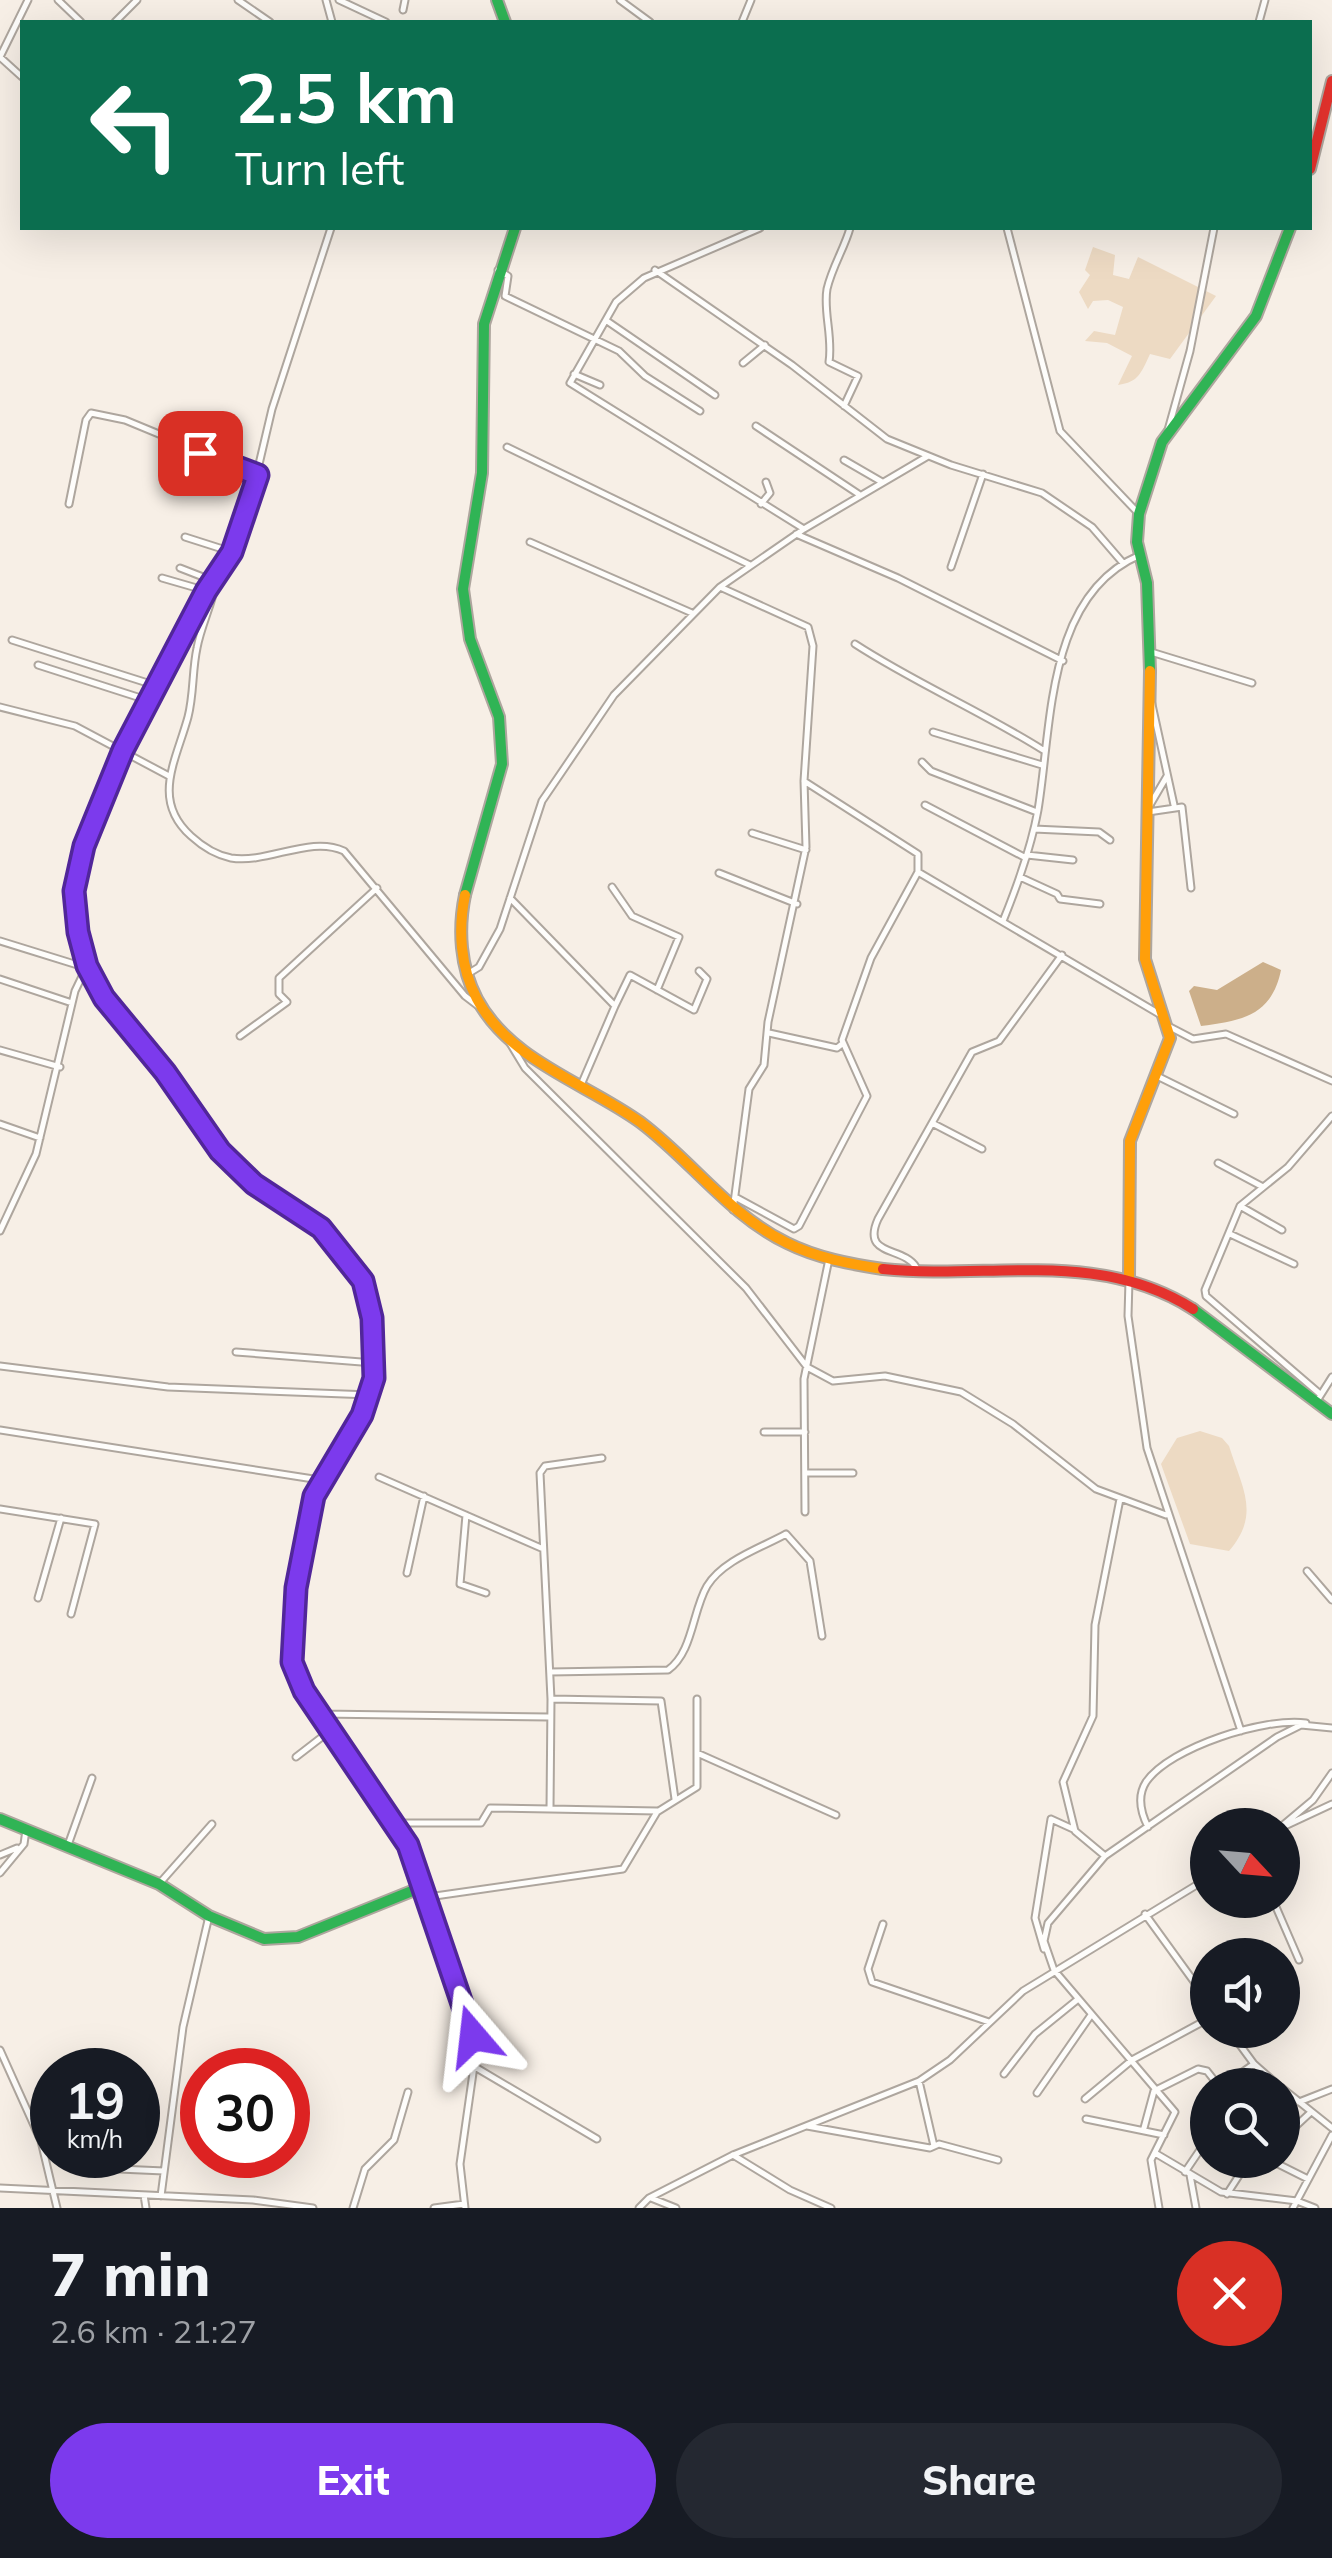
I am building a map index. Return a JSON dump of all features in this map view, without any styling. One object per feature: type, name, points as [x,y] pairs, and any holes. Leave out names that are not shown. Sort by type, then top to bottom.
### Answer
[{"type":"main road","points":[[1312,161],[1332,80]]},
{"type":"main road","points":[[514,230],[498,270],[482,336],[483,471],[462,588],[468,632],[496,706],[502,748],[495,798],[460,905],[460,946],[466,975],[484,1011],[508,1040],[641,1124],[764,1232],[829,1259],[860,1266],[1061,1270],[1129,1280],[1205,1316],[1318,1398],[1332,1414]]},
{"type":"main road","points":[[1129,1280],[1130,1141],[1170,1038],[1145,959],[1151,652],[1139,514],[1167,432],[1256,316],[1289,230]]},
{"type":"main road","points":[[0,1818],[26,1835],[159,1884],[209,1916],[258,1937],[286,1940],[425,1892]]},
{"type":"street","points":[[20,75],[0,57],[28,0]]},
{"type":"street","points":[[58,0],[79,20]]},
{"type":"street","points":[[117,20],[136,0]]},
{"type":"street","points":[[238,0],[267,20]]},
{"type":"street","points":[[339,0],[382,20]]},
{"type":"street","points":[[403,10],[405,0]]},
{"type":"street","points":[[620,0],[647,20]]},
{"type":"street","points":[[329,230],[288,352],[258,475],[232,552],[216,582],[197,647],[188,716],[169,776],[168,802],[174,816],[215,853],[254,858],[333,846],[344,851],[465,996],[484,1011]]},
{"type":"street","points":[[755,230],[655,270],[620,298],[574,374],[572,385],[804,529]]},
{"type":"street","points":[[844,406],[858,376],[830,362],[834,346],[827,297],[832,268],[849,230]]},
{"type":"street","points":[[1008,230],[1060,431],[1139,514]]},
{"type":"street","points":[[1167,432],[1190,351],[1214,230]]},
{"type":"street","points":[[498,270],[508,276],[505,296],[619,351],[645,376],[700,411]]},
{"type":"street","points":[[655,270],[887,438],[928,456],[1042,493],[1092,527],[1123,563]]},
{"type":"street","points":[[607,321],[716,396]]},
{"type":"street","points":[[743,364],[765,346]]},
{"type":"street","points":[[574,374],[600,385]]},
{"type":"street","points":[[69,504],[86,420],[91,414],[125,420],[258,475]]},
{"type":"street","points":[[756,426],[860,495]]},
{"type":"street","points":[[507,447],[750,565]]},
{"type":"street","points":[[466,975],[484,960],[510,898],[532,819],[555,778],[614,696],[720,587],[796,534],[928,456]]},
{"type":"street","points":[[844,460],[882,482]]},
{"type":"street","points":[[952,567],[983,474]]},
{"type":"street","points":[[762,504],[770,493],[766,482]]},
{"type":"street","points":[[796,534],[898,578],[1062,661]]},
{"type":"street","points":[[185,536],[232,552]]},
{"type":"street","points":[[530,542],[692,613]]},
{"type":"street","points":[[1003,921],[1034,829],[1046,719],[1062,661],[1090,594],[1123,563],[1140,556]]},
{"type":"street","points":[[180,568],[216,582]]},
{"type":"street","points":[[162,578],[206,591]]},
{"type":"street","points":[[216,582],[206,591],[123,750],[76,872],[78,932],[86,966],[104,998],[229,1162],[321,1228],[356,1268],[368,1295],[374,1363],[370,1395],[353,1432],[320,1480],[307,1530],[291,1641],[298,1679],[396,1823],[425,1892],[470,2023],[474,2066],[460,2164],[464,2206],[434,2208]]},
{"type":"street","points":[[720,587],[802,624],[812,633],[804,781],[806,850],[764,1065],[748,1090],[735,1204],[778,1224],[794,1229],[799,1226],[868,1096],[842,1044]]},
{"type":"street","points":[[12,640],[158,686]]},
{"type":"street","points":[[854,644],[898,674],[961,702],[1044,750]]},
{"type":"street","points":[[1151,652],[1252,682]]},
{"type":"street","points":[[38,665],[150,701]]},
{"type":"street","points":[[1148,699],[1153,700],[1174,805]]},
{"type":"street","points":[[0,707],[75,726],[169,776]]},
{"type":"street","points":[[934,732],[1042,765]]},
{"type":"street","points":[[922,762],[931,770],[1037,812]]},
{"type":"street","points":[[1148,812],[1168,773]]},
{"type":"street","points":[[768,1033],[837,1048],[842,1044],[870,958],[918,872],[918,854],[804,781]]},
{"type":"street","points":[[925,805],[1027,856],[1073,860]]},
{"type":"street","points":[[1148,812],[1174,805],[1182,807],[1191,888]]},
{"type":"street","points":[[1034,829],[1099,832],[1110,840]]},
{"type":"street","points":[[752,833],[806,850]]},
{"type":"street","points":[[918,872],[1062,955],[1193,1039],[1226,1034],[1332,1081]]},
{"type":"street","points":[[719,873],[797,904]]},
{"type":"street","points":[[1020,877],[1057,894],[1060,900],[1100,904]]},
{"type":"street","points":[[612,887],[632,916],[680,940],[657,990]]},
{"type":"street","points":[[240,1036],[287,1002],[279,994],[279,978],[377,888]]},
{"type":"street","points":[[510,898],[615,1006]]},
{"type":"street","points":[[0,941],[86,966]]},
{"type":"street","points":[[916,1267],[908,1257],[882,1250],[873,1234],[972,1052],[999,1041],[1062,955]]},
{"type":"street","points":[[0,1231],[40,1138],[60,1067],[72,1002],[86,966]]},
{"type":"street","points":[[580,1087],[630,975],[694,1010],[706,979],[698,971]]},
{"type":"street","points":[[0,979],[72,1002]]},
{"type":"street","points":[[508,1040],[514,1056],[537,1080],[746,1288],[807,1367],[832,1380],[885,1376],[961,1392],[1013,1424],[1096,1489],[1166,1515]]},
{"type":"street","points":[[0,1050],[60,1067]]},
{"type":"street","points":[[1154,1074],[1234,1114]]},
{"type":"street","points":[[1332,1116],[1288,1167],[1240,1206],[1206,1296],[1318,1398],[1332,1377]]},
{"type":"street","points":[[932,1123],[982,1149]]},
{"type":"street","points":[[0,1124],[40,1138]]},
{"type":"street","points":[[1218,1164],[1263,1187]]},
{"type":"street","points":[[1240,1206],[1282,1230]]},
{"type":"street","points":[[1230,1234],[1294,1264]]},
{"type":"street","points":[[805,1512],[807,1367],[829,1259]]},
{"type":"street","points":[[1129,1280],[1137,1394],[1166,1515],[1240,1731]]},
{"type":"street","points":[[236,1352],[374,1363]]},
{"type":"street","points":[[0,1366],[168,1386],[370,1395]]},
{"type":"street","points":[[0,1430],[320,1480]]},
{"type":"street","points":[[764,1432],[805,1432]]},
{"type":"street","points":[[550,1810],[551,1698],[541,1548],[541,1468],[602,1458]]},
{"type":"street","points":[[804,1473],[853,1473]]},
{"type":"street","points":[[379,1477],[541,1548]]},
{"type":"street","points":[[407,1573],[424,1496]]},
{"type":"street","points":[[1075,1831],[1063,1782],[1092,1716],[1095,1625],[1120,1499]]},
{"type":"street","points":[[0,1509],[94,1524],[71,1614]]},
{"type":"street","points":[[466,1515],[460,1584],[486,1593]]},
{"type":"street","points":[[38,1598],[61,1518]]},
{"type":"street","points":[[550,1672],[668,1670],[683,1654],[701,1600],[714,1577],[786,1534],[810,1562],[822,1636]]},
{"type":"street","points":[[1307,1571],[1332,1600]]},
{"type":"street","points":[[551,1698],[662,1701],[675,1799]]},
{"type":"street","points":[[425,1892],[618,1872],[658,1811],[697,1786],[697,1699]]},
{"type":"street","points":[[320,1714],[549,1717]]},
{"type":"street","points":[[1148,1827],[1140,1801],[1147,1781],[1185,1754],[1240,1731],[1291,1721],[1332,1728]]},
{"type":"street","points":[[1046,1954],[1048,1923],[1105,1856],[1252,1751],[1289,1730],[1315,1724]]},
{"type":"street","points":[[296,1757],[331,1730]]},
{"type":"street","points":[[698,1753],[836,1814]]},
{"type":"street","points":[[1300,1811],[1332,1773]]},
{"type":"street","points":[[68,1848],[92,1778]]},
{"type":"street","points":[[1313,1800],[1332,1804]]},
{"type":"street","points":[[1300,1819],[1332,1804]]},
{"type":"street","points":[[396,1823],[480,1823],[490,1808],[658,1811]]},
{"type":"street","points":[[1105,1856],[1075,1831],[1051,1818],[1035,1918],[1054,1970],[1175,2112],[1151,2164],[1159,2208]]},
{"type":"street","points":[[159,1884],[212,1824]]},
{"type":"street","points":[[0,1855],[12,1852],[26,1835]]},
{"type":"street","points":[[0,1873],[26,1835]]},
{"type":"street","points":[[639,2208],[649,2198],[733,2155],[919,2081],[950,2060],[989,2022],[1054,1970],[1190,1888]]},
{"type":"street","points":[[1145,1914],[1190,1975]]},
{"type":"street","points":[[161,2196],[183,2027],[209,1916]]},
{"type":"street","points":[[883,1924],[868,1969],[872,1982],[989,2022]]},
{"type":"street","points":[[1004,2074],[1036,2034],[1077,2000]]},
{"type":"street","points":[[1037,2093],[1091,2015]]},
{"type":"street","points":[[1085,2099],[1132,2060],[1190,2029]]},
{"type":"street","points":[[1242,2048],[1259,2068]]},
{"type":"street","points":[[0,2050],[36,2127],[58,2208]]},
{"type":"street","points":[[1248,2068],[1254,2064]]},
{"type":"street","points":[[474,2066],[597,2139]]},
{"type":"street","points":[[1144,2128],[1151,2094],[1190,2072]]},
{"type":"street","points":[[919,2081],[934,2146]]},
{"type":"street","points":[[1300,2102],[1332,2089]]},
{"type":"street","points":[[353,2208],[366,2169],[394,2140],[408,2092]]},
{"type":"street","points":[[1295,2204],[1332,2132],[1300,2103]]},
{"type":"street","points":[[1300,2122],[1311,2112]]},
{"type":"street","points":[[1086,2119],[1164,2135]]},
{"type":"street","points":[[807,2126],[998,2160]]},
{"type":"street","points":[[1155,2153],[1227,2194],[1316,2208]]},
{"type":"street","points":[[733,2155],[790,2190],[831,2208]]},
{"type":"street","points":[[1190,2170],[1196,2208]]},
{"type":"street","points":[[160,2172],[164,2172]]},
{"type":"street","points":[[1300,2175],[1308,2179]]},
{"type":"street","points":[[1227,2194],[1237,2178]]},
{"type":"street","points":[[0,2188],[254,2200],[314,2208]]},
{"type":"street","points":[[144,2195],[146,2208]]},
{"type":"street","points":[[649,2198],[676,2208]]},
{"type":"street","points":[[254,2200],[255,2208]]},
{"type":"shaded area","points":[[1093,247],[1115,255],[1113,275],[1129,279],[1138,257],[1216,296],[1170,359],[1150,354],[1138,376],[1125,384],[1118,385],[1132,356],[1107,343],[1085,341],[1094,331],[1115,335],[1123,307],[1108,300],[1093,301],[1088,309],[1079,292],[1090,275],[1085,270]]},
{"type":"shaded area","points":[[1263,962],[1281,970],[1277,985],[1263,1006],[1242,1018],[1201,1026],[1189,991],[1194,986],[1217,990]]},
{"type":"shaded area","points":[[1200,1431],[1222,1438],[1229,1446],[1246,1500],[1244,1525],[1229,1551],[1190,1544],[1161,1464],[1177,1438]]},
{"type":"traffic: fast","points":[[497,0],[504,20]]},
{"type":"traffic: fast","points":[[465,895],[502,764],[499,717],[470,639],[463,589],[482,473],[484,324],[514,230]]},
{"type":"traffic: fast","points":[[1150,671],[1147,583],[1137,542],[1139,514],[1162,442],[1256,316],[1289,230]]},
{"type":"traffic: fast","points":[[1193,1309],[1332,1414]]},
{"type":"traffic: fast","points":[[0,1819],[159,1884],[209,1916],[264,1939],[298,1937],[422,1887]]},
{"type":"traffic: slow","points":[[1129,1280],[1130,1141],[1170,1038],[1145,959],[1150,671]]},
{"type":"traffic: slow","points":[[465,895],[461,934],[467,974],[477,999],[509,1039],[640,1122],[766,1231],[810,1253],[883,1269]]},
{"type":"traffic: jam","points":[[1312,161],[1332,81]]},
{"type":"traffic: jam","points":[[883,1269],[1081,1272],[1156,1290],[1193,1309]]},
{"type":"route","points":[[200,453],[258,475],[232,552],[216,582],[206,591],[123,750],[84,846],[74,891],[78,932],[87,966],[104,998],[165,1072],[220,1151],[254,1184],[321,1228],[338,1244],[363,1281],[372,1318],[374,1378],[362,1415],[314,1496],[296,1588],[292,1662],[304,1691],[351,1755],[408,1845],[473,2036]]}]
